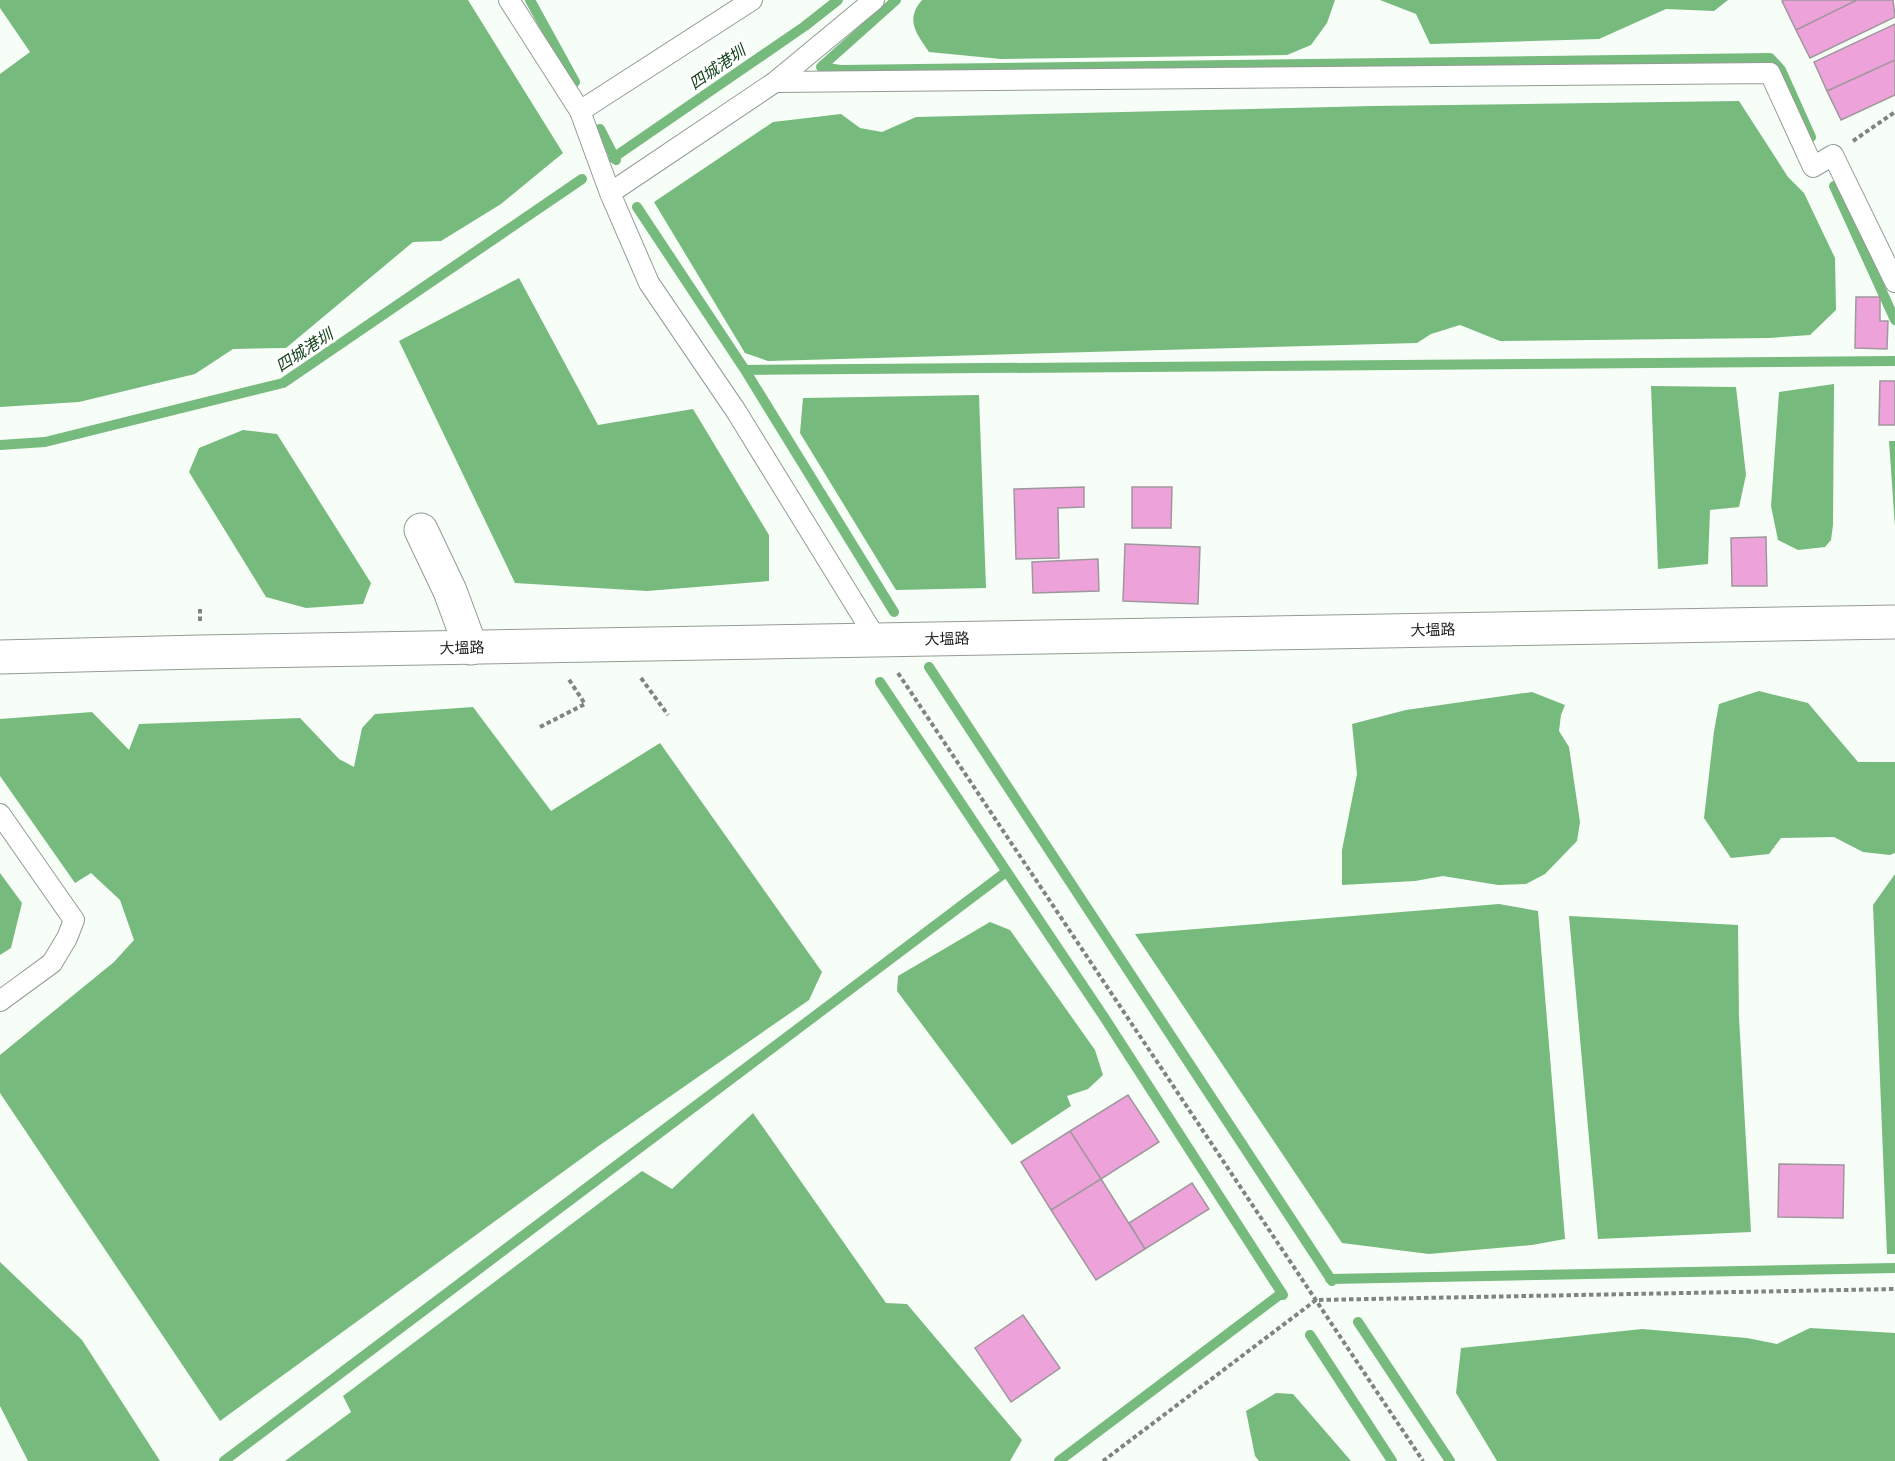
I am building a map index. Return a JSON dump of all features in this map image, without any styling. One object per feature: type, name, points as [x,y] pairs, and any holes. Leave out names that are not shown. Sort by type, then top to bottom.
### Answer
[{"type":"street","points":[[421,530],[450,591],[471,648]]},
{"type":"street","name":"大塭路","points":[[0,657],[1895,622]]},
{"type":"lane","points":[[509,0],[579,111],[610,193],[649,283],[736,411],[877,640]]},
{"type":"lane","points":[[579,111],[752,0]]},
{"type":"lane","points":[[610,193],[775,82],[874,0]]},
{"type":"lane","points":[[775,82],[1770,73],[1813,167],[1833,155],[1895,282]]},
{"type":"lane","points":[[0,814],[74,920],[67,938],[52,963],[0,1001]]},
{"type":"path","points":[[1833,155],[1895,112]]},
{"type":"path","points":[[877,640],[1424,1461]]},
{"type":"path","points":[[617,646],[668,715]]},
{"type":"path","points":[[540,727],[585,704],[549,647]]},
{"type":"path","points":[[1102,1461],[1316,1300],[1895,1290]]},
{"type":"shaded area","points":[[0,0],[468,0],[563,153],[501,204],[441,241],[413,242],[286,348],[233,349],[195,374],[79,402],[0,407],[0,74],[30,52],[0,8]]},
{"type":"shaded area","points":[[922,0],[1335,0],[1327,23],[1311,45],[1287,55],[1001,59],[929,52],[913,20]]},
{"type":"shaded area","points":[[1380,0],[1728,0],[1714,11],[1666,9],[1599,39],[1430,44],[1416,14]]},
{"type":"shaded area","points":[[1739,101],[1788,177],[1804,193],[1835,258],[1836,310],[1810,335],[1769,338],[1500,341],[1460,325],[1431,334],[1417,343],[768,361],[745,353],[654,202],[773,122],[841,114],[860,128],[882,132],[916,117],[1372,106]]},
{"type":"shaded area","points":[[519,278],[598,425],[693,409],[769,535],[769,581],[647,591],[515,583],[399,341]]},
{"type":"shaded area","points":[[1834,384],[1831,540],[1825,547],[1798,550],[1778,540],[1771,506],[1779,392]]},
{"type":"shaded area","points":[[1651,386],[1736,387],[1746,475],[1739,507],[1710,510],[1708,564],[1658,569]]},
{"type":"shaded area","points":[[979,395],[986,588],[896,590],[800,433],[803,398]]},
{"type":"shaded area","points":[[243,430],[277,434],[371,583],[363,604],[306,608],[266,597],[189,472],[199,448]]},
{"type":"shaded area","points":[[1889,441],[1895,441],[1895,527]]},
{"type":"shaded area","points":[[1759,691],[1808,703],[1858,762],[1895,762],[1895,853],[1890,855],[1863,852],[1834,837],[1781,838],[1769,854],[1731,858],[1704,818],[1714,731],[1719,704]]},
{"type":"shaded area","points":[[1532,692],[1565,705],[1559,731],[1569,747],[1580,822],[1577,841],[1545,874],[1526,884],[1498,885],[1443,876],[1415,881],[1342,885],[1342,850],[1357,774],[1352,724],[1406,710]]},
{"type":"shaded area","points":[[473,707],[551,811],[660,743],[822,972],[809,1000],[600,1145],[220,1421],[0,1093],[0,1055],[114,962],[134,940],[120,900],[91,873],[75,883],[0,776],[0,719],[92,712],[129,750],[139,724],[300,718],[339,759],[354,767],[362,728],[375,714]]},
{"type":"shaded area","points":[[0,873],[22,903],[11,948],[0,955]]},
{"type":"shaded area","points":[[1895,874],[1895,1254],[1887,1254],[1873,905]]},
{"type":"shaded area","points":[[1499,904],[1538,911],[1565,1239],[1532,1245],[1429,1254],[1342,1243],[1135,934]]},
{"type":"shaded area","points":[[1569,916],[1738,925],[1739,1017],[1751,1232],[1598,1239]]},
{"type":"shaded area","points":[[990,922],[1010,930],[1095,1050],[1103,1075],[1088,1089],[1067,1096],[1071,1106],[1012,1145],[897,991],[898,976]]},
{"type":"shaded area","points":[[753,1113],[886,1303],[907,1304],[1022,1440],[1010,1461],[285,1461],[351,1412],[343,1396],[642,1171],[672,1189]]},
{"type":"shaded area","points":[[0,1262],[82,1340],[160,1461],[28,1461],[0,1406]]},
{"type":"shaded area","points":[[1810,1328],[1895,1333],[1895,1461],[1497,1461],[1456,1393],[1461,1348],[1642,1329],[1747,1338],[1777,1344]]},
{"type":"shaded area","points":[[1276,1393],[1293,1394],[1351,1461],[1259,1461],[1255,1456],[1246,1411]]},
{"type":"building","points":[[1857,0],[1796,30],[1782,1]]},
{"type":"building","points":[[1857,0],[1893,0],[1895,17],[1810,58],[1796,30]]},
{"type":"building","points":[[1895,24],[1895,60],[1827,91],[1814,62]]},
{"type":"building","points":[[1895,60],[1895,95],[1841,120],[1827,91]]},
{"type":"building","points":[[1856,297],[1880,297],[1880,321],[1888,321],[1887,349],[1855,348]]},
{"type":"building","points":[[1880,381],[1895,381],[1895,425],[1879,425]]},
{"type":"building","points":[[1084,487],[1084,507],[1058,508],[1059,558],[1016,559],[1014,489]]},
{"type":"building","points":[[1132,487],[1172,487],[1171,528],[1132,528]]},
{"type":"building","points":[[1766,537],[1767,586],[1732,586],[1731,538]]},
{"type":"building","points":[[1125,544],[1200,547],[1198,604],[1123,601]]},
{"type":"building","points":[[1098,559],[1099,591],[1033,593],[1032,562]]},
{"type":"building","points":[[1128,1095],[1159,1142],[1101,1179],[1070,1131]]},
{"type":"building","points":[[1070,1131],[1101,1179],[1051,1210],[1021,1162]]},
{"type":"building","points":[[1779,1164],[1844,1165],[1843,1218],[1778,1217]]},
{"type":"building","points":[[1101,1179],[1145,1249],[1096,1280],[1051,1210]]},
{"type":"building","points":[[1192,1183],[1209,1209],[1145,1249],[1129,1223]]},
{"type":"building","points":[[1023,1315],[1060,1368],[1011,1402],[975,1348]]},
{"type":"waterway","points":[[530,0],[575,82]]},
{"type":"waterway","name":"四城港圳","points":[[613,158],[805,26],[838,0]]},
{"type":"waterway","points":[[896,0],[821,67],[840,70],[1770,58],[1781,70],[1811,137]]},
{"type":"waterway","points":[[600,129],[616,160]]},
{"type":"waterway","name":"四城港圳","points":[[0,445],[45,442],[283,383],[582,179]]},
{"type":"waterway","points":[[1834,186],[1895,320]]},
{"type":"waterway","points":[[637,207],[745,370],[894,612]]},
{"type":"waterway","points":[[745,370],[1895,361]]},
{"type":"waterway","points":[[929,667],[1332,1281]]},
{"type":"waterway","points":[[880,682],[1104,1017],[1283,1295]]},
{"type":"waterway","points":[[224,1461],[1006,872]]},
{"type":"waterway","points":[[1330,1279],[1895,1268]]},
{"type":"waterway","points":[[1059,1461],[1282,1293]]},
{"type":"waterway","points":[[1358,1322],[1450,1461]]},
{"type":"waterway","points":[[1310,1335],[1392,1461]]}]
